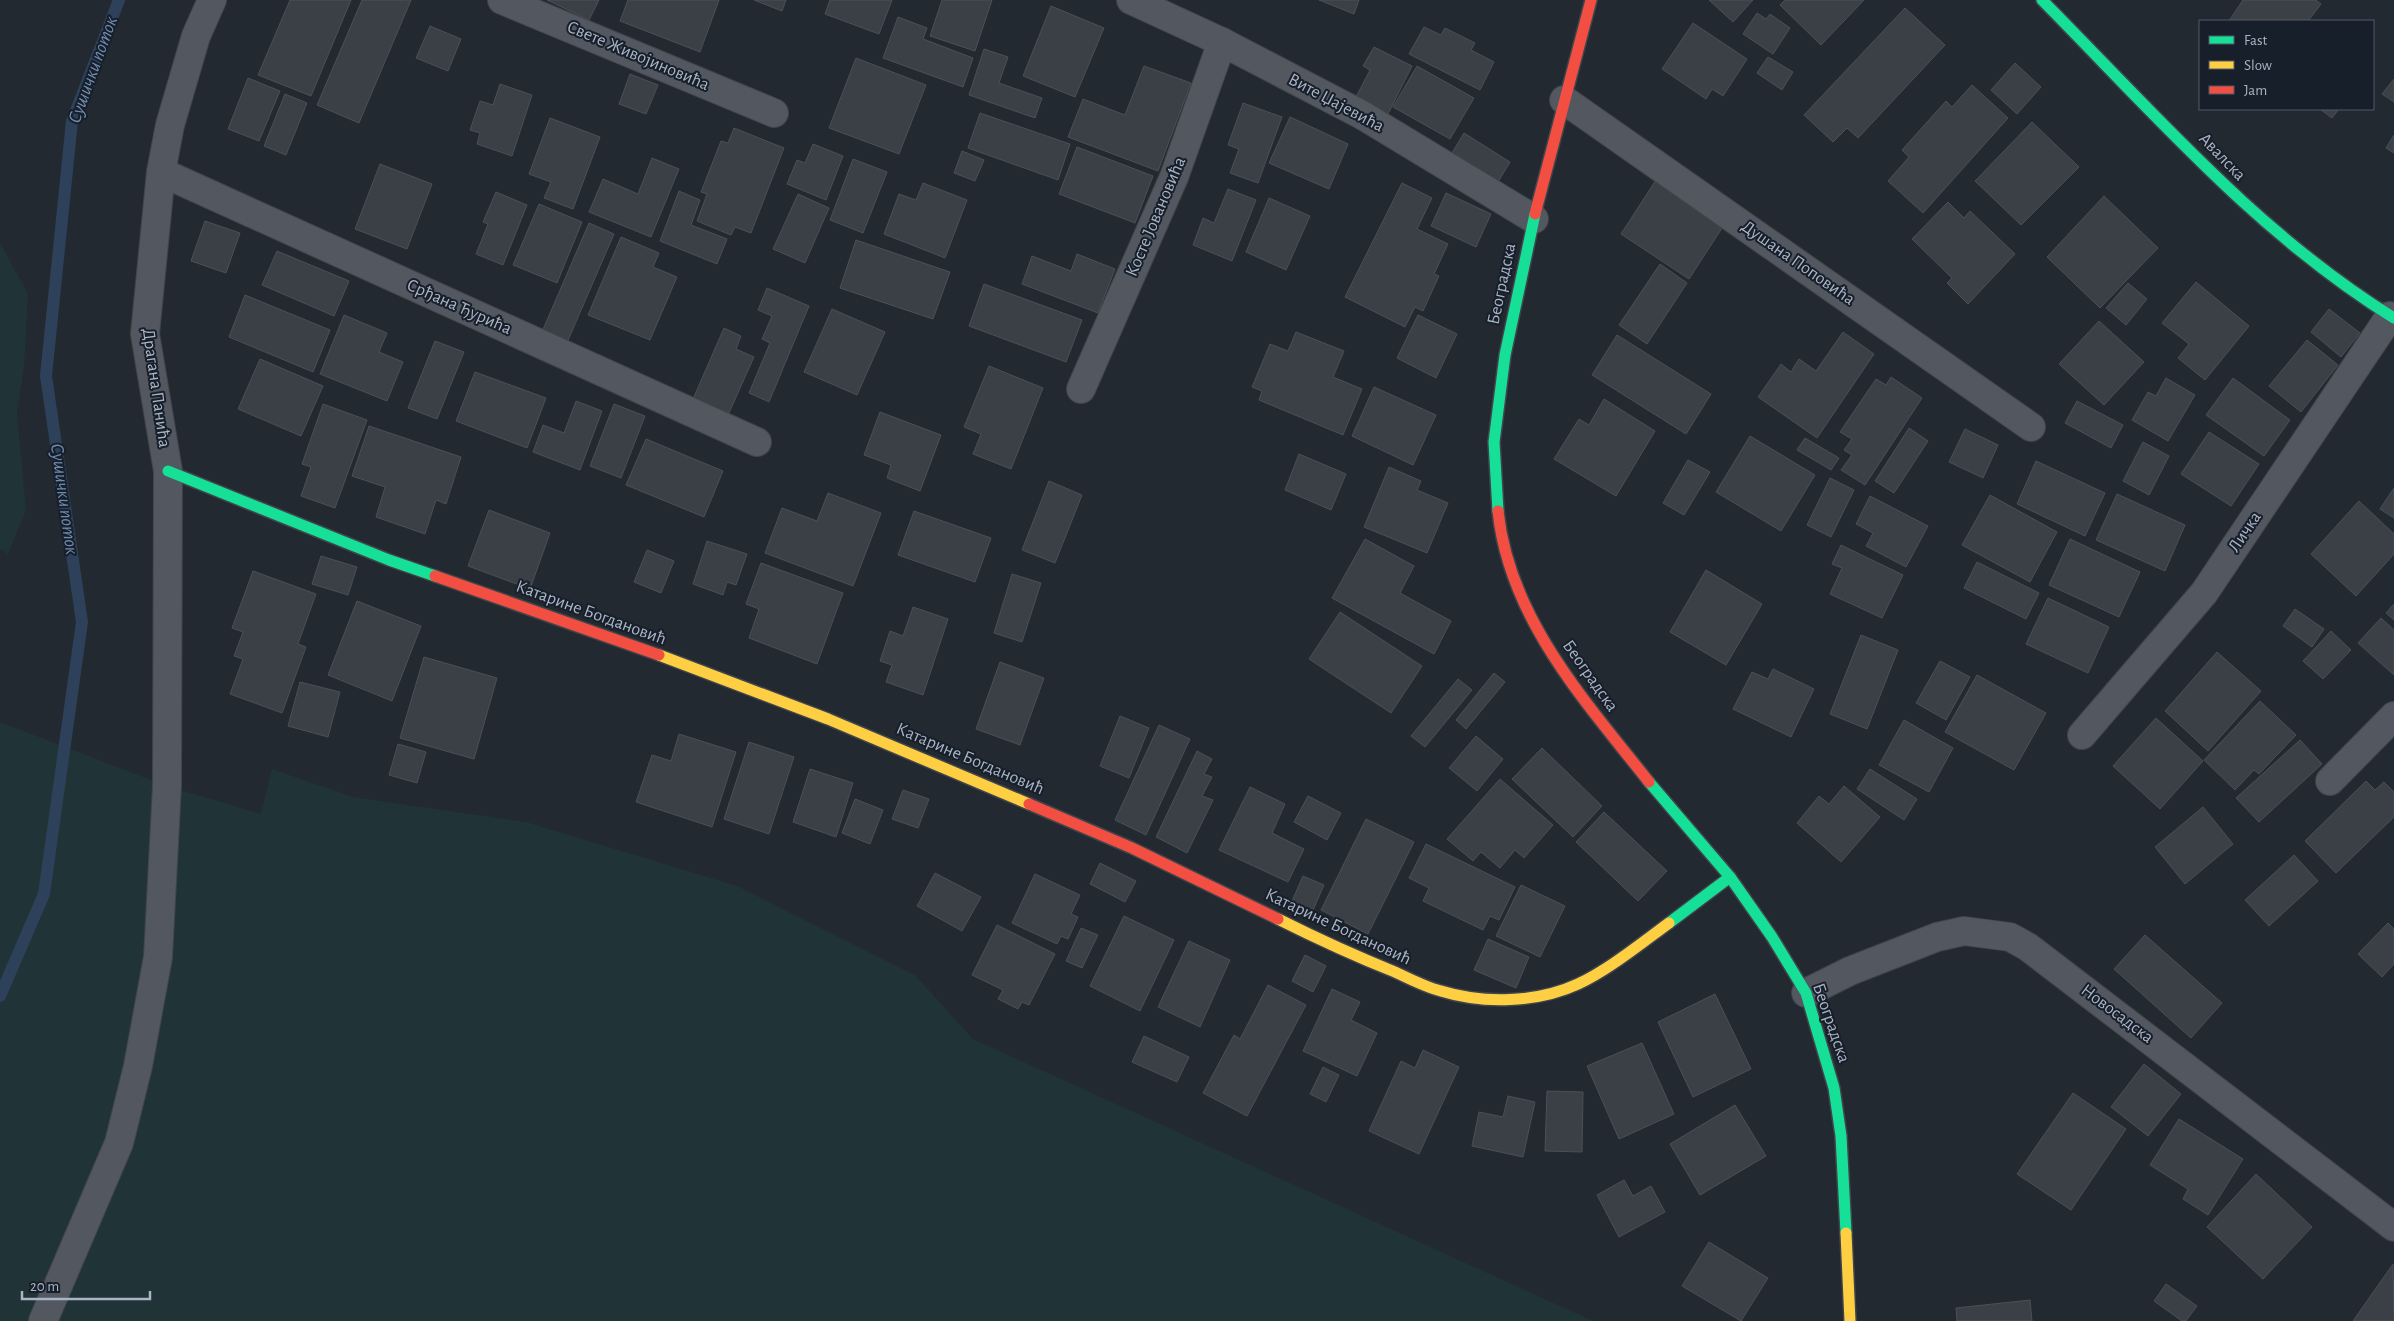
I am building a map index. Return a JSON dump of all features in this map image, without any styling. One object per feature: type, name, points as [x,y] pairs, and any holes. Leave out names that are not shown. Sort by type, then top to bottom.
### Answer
[{"type":"street","name":"Драгана Панића","points":[[44,1321],[119,1143],[138,1066],[158,957],[168,786],[168,471],[145,334],[161,172],[170,126],[196,36],[212,0]]},
{"type":"street","name":"Свете Живојиновића","points":[[502,0],[774,113]]},
{"type":"street","name":"Вите Џајевића","points":[[1131,0],[1222,42],[1362,116],[1534,219]]},
{"type":"street","name":"Београдска","points":[[1591,0],[1534,219],[1505,354],[1494,442],[1498,522],[1508,563],[1526,609],[1566,676],[1654,788],[1730,877],[1772,937],[1806,993],[1834,1088],[1842,1136],[1850,1321]]},
{"type":"street","name":"Авалска","points":[[2042,0],[2280,238],[2342,285],[2392,317]]},
{"type":"street","name":"Косте Јовановића","points":[[1081,389],[1174,178],[1222,42]]},
{"type":"street","name":"Душана Поповића","points":[[1564,100],[2031,427]]},
{"type":"street","name":"Срђана Ђурића","points":[[161,172],[757,442]]},
{"type":"street","name":"Личка","points":[[2082,735],[2204,593],[2392,317]]},
{"type":"street","name":"Катарине Богдановић","points":[[168,471],[389,560],[602,634],[837,722],[1132,848],[1337,948],[1438,991],[1465,997],[1516,999],[1549,994],[1579,984],[1638,946],[1730,877]]},
{"type":"street","points":[[2330,782],[2394,716]]},
{"type":"street","name":"Новосадска","points":[[1806,993],[1850,971],[1937,937],[1964,931],[2010,937],[2028,946],[2394,1228]]},
{"type":"green space","points":[[0,243],[28,294],[24,367],[17,413],[26,510],[8,554],[0,549]]},
{"type":"green space","points":[[0,722],[167,786],[261,814],[272,769],[353,797],[526,822],[737,886],[916,976],[973,1039],[1593,1321],[0,1321]]},
{"type":"building","points":[[290,0],[351,0],[311,96],[258,75]]},
{"type":"building","points":[[362,0],[411,0],[359,123],[317,105]]},
{"type":"building","points":[[547,0],[599,0],[589,20]]},
{"type":"building","points":[[628,0],[719,0],[700,52],[620,21]]},
{"type":"building","points":[[754,0],[786,0],[782,11]]},
{"type":"building","points":[[830,0],[892,0],[879,34],[825,14]]},
{"type":"building","points":[[942,0],[992,0],[975,51],[930,36]]},
{"type":"building","points":[[1319,0],[1359,0],[1354,14]]},
{"type":"building","points":[[1709,0],[1753,0],[1733,22]]},
{"type":"building","points":[[1785,0],[1864,0],[1821,45],[1780,5]]},
{"type":"building","points":[[2243,0],[2316,0],[2321,4],[2309,20],[2230,20]]},
{"type":"building","points":[[1051,6],[1104,28],[1075,97],[1023,76]]},
{"type":"building","points":[[1905,8],[1945,45],[1858,138],[1847,128],[1833,142],[1804,115]]},
{"type":"building","points":[[1757,13],[1766,19],[1770,14],[1790,28],[1773,54],[1743,34]]},
{"type":"building","points":[[898,17],[927,28],[923,39],[973,58],[963,87],[883,58]]},
{"type":"building","points":[[1693,23],[1747,59],[1723,96],[1712,89],[1706,99],[1662,69]]},
{"type":"building","points":[[430,26],[461,39],[448,71],[416,58]]},
{"type":"building","points":[[1424,27],[1441,35],[1445,28],[1475,43],[1471,50],[1494,62],[1480,90],[1409,54]]},
{"type":"building","points":[[1374,47],[1412,66],[1388,114],[1356,97],[1370,70],[1363,66]]},
{"type":"building","points":[[984,49],[1008,57],[999,83],[1042,98],[1035,118],[969,95]]},
{"type":"building","points":[[1768,57],[1793,72],[1782,90],[1757,73]]},
{"type":"building","points":[[856,58],[926,85],[899,154],[829,128]]},
{"type":"building","points":[[2015,63],[2041,87],[2017,114],[1991,90]]},
{"type":"building","points":[[1144,66],[1191,83],[1158,171],[1068,137],[1083,99],[1125,115]]},
{"type":"building","points":[[1417,66],[1474,98],[1450,139],[1393,107]]},
{"type":"building","points":[[630,74],[658,85],[646,114],[619,104]]},
{"type":"building","points":[[248,78],[280,91],[259,141],[228,129]]},
{"type":"building","points":[[2394,79],[2394,102],[2382,94]]},
{"type":"building","points":[[500,84],[532,95],[512,156],[477,144],[480,133],[470,130],[480,101],[493,105]]},
{"type":"building","points":[[1972,85],[2008,118],[1923,213],[1888,181],[1909,157],[1902,150],[1946,101],[1952,107]]},
{"type":"building","points":[[285,94],[307,103],[286,155],[264,146]]},
{"type":"building","points":[[1243,103],[1282,117],[1258,183],[1230,173],[1239,149],[1228,145]]},
{"type":"building","points":[[2321,110],[2338,110],[2332,118]]},
{"type":"building","points":[[980,113],[1070,144],[1058,180],[968,148]]},
{"type":"building","points":[[1290,117],[1348,144],[1329,189],[1269,163]]},
{"type":"building","points":[[550,118],[600,137],[573,209],[544,198],[551,182],[529,174]]},
{"type":"building","points":[[2032,122],[2079,167],[2021,225],[1975,181]]},
{"type":"building","points":[[734,128],[784,148],[751,233],[735,227],[731,235],[697,221],[707,194],[701,192],[721,141],[728,143]]},
{"type":"building","points":[[1464,133],[1510,162],[1498,182],[1452,153]]},
{"type":"building","points":[[2394,135],[2394,153],[2386,148]]},
{"type":"building","points":[[813,144],[843,156],[826,200],[787,184],[797,160],[805,163]]},
{"type":"building","points":[[1077,147],[1153,176],[1135,223],[1059,194]]},
{"type":"building","points":[[962,151],[984,160],[975,181],[954,173]]},
{"type":"building","points":[[652,158],[679,169],[651,237],[589,212],[603,179],[638,194]]},
{"type":"building","points":[[853,159],[887,172],[863,233],[830,220]]},
{"type":"building","points":[[380,164],[432,184],[407,249],[355,229]]},
{"type":"building","points":[[1656,180],[1724,225],[1689,279],[1621,234]]},
{"type":"building","points":[[923,183],[967,200],[945,258],[884,234],[899,194],[916,200]]},
{"type":"building","points":[[1402,183],[1432,198],[1417,229],[1448,244],[1434,274],[1439,276],[1423,311],[1415,307],[1405,327],[1345,297]]},
{"type":"building","points":[[1228,189],[1256,200],[1232,261],[1193,245],[1203,218],[1214,223]]},
{"type":"building","points":[[679,191],[700,200],[691,225],[727,239],[717,264],[660,241]]},
{"type":"building","points":[[496,192],[527,205],[503,265],[476,254],[488,224],[483,222]]},
{"type":"building","points":[[1446,193],[1491,214],[1476,247],[1431,226]]},
{"type":"building","points":[[798,194],[829,208],[805,263],[773,249]]},
{"type":"building","points":[[2104,196],[2158,248],[2100,308],[2047,257]]},
{"type":"building","points":[[1269,198],[1310,216],[1286,270],[1246,252]]},
{"type":"building","points":[[1948,202],[1964,218],[1970,211],[2015,254],[1968,304],[1947,283],[1952,278],[1912,239]]},
{"type":"building","points":[[539,204],[582,222],[557,283],[513,265]]},
{"type":"building","points":[[205,221],[240,233],[226,273],[191,261]]},
{"type":"building","points":[[589,223],[614,234],[566,345],[541,334]]},
{"type":"building","points":[[621,237],[659,253],[653,267],[677,277],[650,340],[588,315]]},
{"type":"building","points":[[856,240],[950,272],[933,319],[840,288]]},
{"type":"building","points":[[277,251],[349,281],[334,316],[262,285]]},
{"type":"building","points":[[1077,254],[1115,269],[1098,313],[1022,284],[1032,256],[1071,271]]},
{"type":"building","points":[[1660,264],[1687,283],[1647,344],[1619,325]]},
{"type":"building","points":[[2196,282],[2249,326],[2205,380],[2178,358],[2189,344],[2162,323]]},
{"type":"building","points":[[2128,283],[2147,299],[2126,325],[2106,308]]},
{"type":"building","points":[[984,284],[1082,320],[1066,362],[969,326]]},
{"type":"building","points":[[767,288],[809,306],[769,402],[749,393],[770,343],[762,339],[772,316],[758,310]]},
{"type":"building","points":[[245,295],[330,330],[313,372],[229,337]]},
{"type":"building","points":[[832,309],[885,332],[857,395],[804,372]]},
{"type":"building","points":[[2329,309],[2360,333],[2341,357],[2311,332]]},
{"type":"building","points":[[344,315],[387,333],[379,352],[403,362],[387,401],[320,374]]},
{"type":"building","points":[[1418,315],[1457,334],[1436,378],[1397,358]]},
{"type":"building","points":[[2099,321],[2144,362],[2104,405],[2059,364]]},
{"type":"building","points":[[724,328],[741,336],[736,349],[754,357],[728,415],[693,399]]},
{"type":"building","points":[[1296,332],[1344,351],[1333,377],[1362,389],[1343,435],[1259,400],[1262,391],[1252,387],[1270,344],[1288,351]]},
{"type":"building","points":[[1843,332],[1874,354],[1817,438],[1758,397],[1781,364],[1791,372],[1799,359],[1816,371]]},
{"type":"building","points":[[1617,335],[1711,394],[1686,434],[1592,375]]},
{"type":"building","points":[[2307,340],[2338,365],[2301,412],[2269,386]]},
{"type":"building","points":[[435,341],[464,352],[437,419],[408,408]]},
{"type":"building","points":[[260,359],[323,386],[301,436],[238,409]]},
{"type":"building","points":[[989,366],[1043,388],[1011,469],[973,454],[981,434],[964,427]]},
{"type":"building","points":[[475,372],[546,398],[527,448],[456,421]]},
{"type":"building","points":[[1891,377],[1922,398],[1865,485],[1841,470],[1852,455],[1844,450],[1852,439],[1840,432],[1876,379],[1886,385]]},
{"type":"building","points":[[2166,378],[2195,395],[2168,441],[2132,420],[2148,392],[2156,396]]},
{"type":"building","points":[[2233,378],[2290,420],[2264,456],[2206,415]]},
{"type":"building","points":[[1374,387],[1436,415],[1413,465],[1352,436]]},
{"type":"building","points":[[1604,399],[1655,431],[1616,496],[1554,459],[1579,419],[1589,425]]},
{"type":"building","points":[[576,401],[602,411],[580,470],[533,452],[543,425],[564,433]]},
{"type":"building","points":[[2077,401],[2123,425],[2111,448],[2065,423]]},
{"type":"building","points":[[323,404],[367,420],[335,508],[301,496],[311,467],[302,464]]},
{"type":"building","points":[[614,404],[645,416],[621,478],[590,466]]},
{"type":"building","points":[[880,412],[941,435],[920,491],[887,478],[891,465],[864,455]]},
{"type":"building","points":[[369,426],[461,457],[446,504],[436,500],[425,534],[376,517],[385,487],[352,476]]},
{"type":"building","points":[[1909,428],[1928,441],[1894,493],[1875,481]]},
{"type":"building","points":[[1965,429],[1998,445],[1983,478],[1949,462]]},
{"type":"building","points":[[2209,432],[2259,464],[2231,506],[2181,474]]},
{"type":"building","points":[[1750,436],[1815,475],[1781,531],[1716,492]]},
{"type":"building","points":[[1805,438],[1839,458],[1831,470],[1797,450]]},
{"type":"building","points":[[646,439],[723,471],[704,517],[626,485]]},
{"type":"building","points":[[2143,442],[2169,456],[2149,495],[2123,481]]},
{"type":"building","points":[[1299,454],[1346,474],[1331,510],[1285,490]]},
{"type":"building","points":[[1688,460],[1710,472],[1684,515],[1663,503]]},
{"type":"building","points":[[2036,461],[2105,493],[2085,536],[2017,504]]},
{"type":"building","points":[[1389,467],[1421,481],[1417,490],[1448,503],[1427,553],[1364,527]]},
{"type":"building","points":[[1830,478],[1854,490],[1831,537],[1807,525]]},
{"type":"building","points":[[1049,481],[1082,495],[1055,563],[1022,550]]},
{"type":"building","points":[[2394,488],[2394,518],[2380,509]]},
{"type":"building","points":[[828,493],[881,513],[853,586],[765,553],[782,508],[817,521]]},
{"type":"building","points":[[2117,494],[2185,525],[2165,571],[2096,540]]},
{"type":"building","points":[[1990,495],[2057,532],[2030,582],[1962,545]]},
{"type":"building","points":[[1870,496],[1928,526],[1906,567],[1866,546],[1873,533],[1856,524]]},
{"type":"building","points":[[2359,501],[2394,534],[2394,554],[2356,596],[2311,554]]},
{"type":"building","points":[[489,510],[550,533],[530,589],[468,566]]},
{"type":"building","points":[[914,511],[991,538],[975,582],[898,555]]},
{"type":"building","points":[[1365,539],[1414,566],[1400,593],[1451,621],[1434,654],[1332,598]]},
{"type":"building","points":[[2070,539],[2140,572],[2119,617],[2049,585]]},
{"type":"building","points":[[707,541],[747,554],[736,585],[727,582],[723,595],[693,584]]},
{"type":"building","points":[[1841,545],[1903,575],[1882,618],[1830,594],[1842,568],[1832,564]]},
{"type":"building","points":[[647,550],[674,561],[661,593],[634,582]]},
{"type":"building","points":[[321,556],[357,567],[348,595],[312,584]]},
{"type":"building","points":[[1977,562],[2039,593],[2026,619],[1964,588]]},
{"type":"building","points":[[761,563],[843,593],[817,664],[749,638],[759,609],[746,604]]},
{"type":"building","points":[[1706,570],[1762,604],[1726,665],[1670,632]]},
{"type":"building","points":[[253,571],[316,594],[298,644],[306,647],[282,713],[230,694],[243,659],[234,656],[243,632],[232,628]]},
{"type":"building","points":[[1012,574],[1041,583],[1022,642],[994,633]]},
{"type":"building","points":[[2048,598],[2109,627],[2088,673],[2026,644]]},
{"type":"building","points":[[357,601],[421,626],[392,701],[328,675]]},
{"type":"building","points":[[2394,604],[2394,620],[2386,613]]},
{"type":"building","points":[[913,607],[948,619],[923,695],[886,682],[892,665],[880,661],[890,631],[903,636]]},
{"type":"building","points":[[2295,609],[2324,629],[2312,647],[2283,626]]},
{"type":"building","points":[[1340,612],[1422,666],[1391,713],[1309,659]]},
{"type":"building","points":[[2381,618],[2394,630],[2394,675],[2358,643]]},
{"type":"building","points":[[2331,631],[2351,650],[2323,679],[2303,661]]},
{"type":"building","points":[[1861,635],[1898,650],[1867,729],[1830,714]]},
{"type":"building","points":[[2217,652],[2261,691],[2208,751],[2165,711]]},
{"type":"building","points":[[424,657],[497,678],[474,759],[400,738]]},
{"type":"building","points":[[1940,661],[1970,677],[1946,720],[1916,703]]},
{"type":"building","points":[[1000,662],[1044,678],[1020,745],[976,729]]},
{"type":"building","points":[[1773,669],[1814,689],[1791,737],[1733,709],[1752,672],[1768,679]]},
{"type":"building","points":[[1494,673],[1505,682],[1466,729],[1456,720]]},
{"type":"building","points":[[1977,675],[2046,713],[2014,770],[1945,732]]},
{"type":"building","points":[[1458,679],[1472,690],[1425,747],[1411,736]]},
{"type":"building","points":[[300,682],[340,692],[328,737],[288,726]]},
{"type":"building","points":[[2260,701],[2296,735],[2259,774],[2254,770],[2235,790],[2204,760]]},
{"type":"building","points":[[1120,716],[1149,728],[1129,778],[1100,766]]},
{"type":"building","points":[[2156,718],[2203,761],[2160,809],[2113,766]]},
{"type":"building","points":[[1904,720],[1953,748],[1929,792],[1879,765]]},
{"type":"building","points":[[1159,725],[1190,739],[1146,835],[1115,820]]},
{"type":"building","points":[[679,734],[736,752],[712,827],[636,802],[652,755],[671,761]]},
{"type":"building","points":[[1476,736],[1503,759],[1477,791],[1449,768]]},
{"type":"building","points":[[2300,740],[2322,764],[2259,822],[2236,798]]},
{"type":"building","points":[[749,742],[794,757],[769,834],[724,819]]},
{"type":"building","points":[[398,744],[426,752],[417,783],[389,775]]},
{"type":"building","points":[[1542,748],[1602,806],[1573,837],[1512,779]]},
{"type":"building","points":[[1197,751],[1212,759],[1204,774],[1212,777],[1202,796],[1213,800],[1187,853],[1156,837]]},
{"type":"building","points":[[810,769],[853,783],[836,837],[793,822]]},
{"type":"building","points":[[1870,769],[1917,799],[1904,820],[1857,789]]},
{"type":"building","points":[[1500,779],[1553,825],[1524,858],[1515,850],[1500,868],[1481,852],[1473,861],[1447,839]]},
{"type":"building","points":[[2366,781],[2375,790],[2384,782],[2394,792],[2394,817],[2336,873],[2305,841]]},
{"type":"building","points":[[1844,786],[1880,817],[1841,862],[1797,823],[1819,796],[1829,804]]},
{"type":"building","points":[[1250,787],[1285,804],[1272,833],[1304,849],[1288,882],[1219,850]]},
{"type":"building","points":[[903,790],[929,799],[918,828],[892,819]]},
{"type":"building","points":[[1308,796],[1341,813],[1327,840],[1294,822]]},
{"type":"building","points":[[855,799],[883,810],[870,844],[842,833]]},
{"type":"building","points":[[2203,807],[2233,844],[2185,884],[2155,847]]},
{"type":"building","points":[[1604,812],[1667,871],[1638,901],[1576,842]]},
{"type":"building","points":[[1366,819],[1414,842],[1368,934],[1321,910]]},
{"type":"building","points":[[1426,844],[1515,887],[1499,920],[1490,916],[1483,930],[1423,901],[1429,888],[1409,878]]},
{"type":"building","points":[[2294,855],[2318,881],[2269,926],[2245,900]]},
{"type":"building","points":[[1100,863],[1136,881],[1125,902],[1090,884]]},
{"type":"building","points":[[935,873],[981,897],[962,931],[917,906]]},
{"type":"building","points":[[1035,874],[1080,895],[1071,914],[1078,917],[1068,939],[1061,936],[1057,944],[1012,923]]},
{"type":"building","points":[[1303,876],[1324,885],[1310,917],[1289,908]]},
{"type":"building","points":[[1521,885],[1565,906],[1540,957],[1496,936]]},
{"type":"building","points":[[1124,916],[1174,940],[1140,1011],[1090,986]]},
{"type":"building","points":[[2388,923],[2394,929],[2394,964],[2382,977],[2358,954]]},
{"type":"building","points":[[997,925],[1055,954],[1029,1005],[1022,1002],[1018,1009],[998,999],[1003,990],[972,975]]},
{"type":"building","points":[[1081,928],[1098,935],[1082,968],[1066,961]]},
{"type":"building","points":[[2145,935],[2222,1003],[2191,1038],[2114,969]]},
{"type":"building","points":[[1488,939],[1529,957],[1516,988],[1474,970]]},
{"type":"building","points":[[1189,941],[1230,960],[1200,1027],[1158,1007]]},
{"type":"building","points":[[1305,955],[1326,966],[1313,992],[1292,981]]},
{"type":"building","points":[[1268,985],[1306,1005],[1247,1116],[1203,1093],[1234,1035],[1240,1039]]},
{"type":"building","points":[[1332,989],[1360,1002],[1351,1020],[1377,1033],[1357,1076],[1303,1051]]},
{"type":"building","points":[[1715,994],[1751,1069],[1693,1097],[1658,1022]]},
{"type":"building","points":[[1144,1036],[1189,1057],[1177,1082],[1132,1062]]},
{"type":"building","points":[[1642,1043],[1674,1114],[1619,1139],[1587,1066]]},
{"type":"building","points":[[1423,1050],[1459,1067],[1419,1154],[1369,1131],[1401,1061],[1415,1068]]},
{"type":"building","points":[[2144,1064],[2181,1094],[2148,1136],[2111,1107]]},
{"type":"building","points":[[1323,1067],[1339,1075],[1326,1102],[1310,1094]]},
{"type":"building","points":[[1547,1091],[1583,1092],[1582,1152],[1545,1151]]},
{"type":"building","points":[[2073,1093],[2126,1129],[2071,1210],[2017,1174]]},
{"type":"building","points":[[1508,1096],[1535,1102],[1523,1157],[1472,1146],[1479,1112],[1503,1117]]},
{"type":"building","points":[[1735,1105],[1766,1156],[1700,1195],[1670,1144]]},
{"type":"building","points":[[2179,1119],[2243,1159],[2208,1215],[2183,1199],[2188,1189],[2150,1165]]},
{"type":"building","points":[[2256,1174],[2312,1227],[2263,1279],[2207,1227]]},
{"type":"building","points":[[1624,1180],[1633,1196],[1651,1186],[1665,1212],[1619,1237],[1597,1195]]},
{"type":"building","points":[[1709,1242],[1768,1278],[1741,1321],[1682,1286]]},
{"type":"building","points":[[2393,1264],[2394,1321],[2353,1321]]},
{"type":"building","points":[[2166,1284],[2197,1306],[2186,1321],[2182,1321],[2154,1301]]},
{"type":"building","points":[[2030,1300],[2032,1321],[1957,1321],[1956,1308]]},
{"type":"waterway","name":"Сушички поток","points":[[0,996],[44,894],[82,622],[46,376],[72,121],[119,0]]},
{"type":"traffic: fast","points":[[2042,0],[2167,128],[2252,210],[2297,249],[2344,285],[2394,318]]},
{"type":"traffic: fast","points":[[1498,511],[1494,442],[1505,355],[1535,214]]},
{"type":"traffic: fast","points":[[168,471],[389,560],[435,576]]},
{"type":"traffic: fast","points":[[1649,782],[1730,877],[1772,937],[1806,993],[1834,1088],[1841,1136],[1846,1233]]},
{"type":"traffic: fast","points":[[1669,923],[1730,877]]},
{"type":"traffic: slow","points":[[659,655],[828,719],[1029,804]]},
{"type":"traffic: slow","points":[[1278,919],[1418,983],[1457,995],[1492,1000],[1510,1000],[1545,995],[1578,984],[1613,964],[1669,923]]},
{"type":"traffic: slow","points":[[1846,1233],[1850,1321]]},
{"type":"traffic: jam","points":[[1535,214],[1591,0]]},
{"type":"traffic: jam","points":[[1498,511],[1505,550],[1517,587],[1534,622],[1576,689],[1649,782]]},
{"type":"traffic: jam","points":[[435,576],[659,655]]},
{"type":"traffic: jam","points":[[1029,804],[1132,848],[1278,919]]}]
